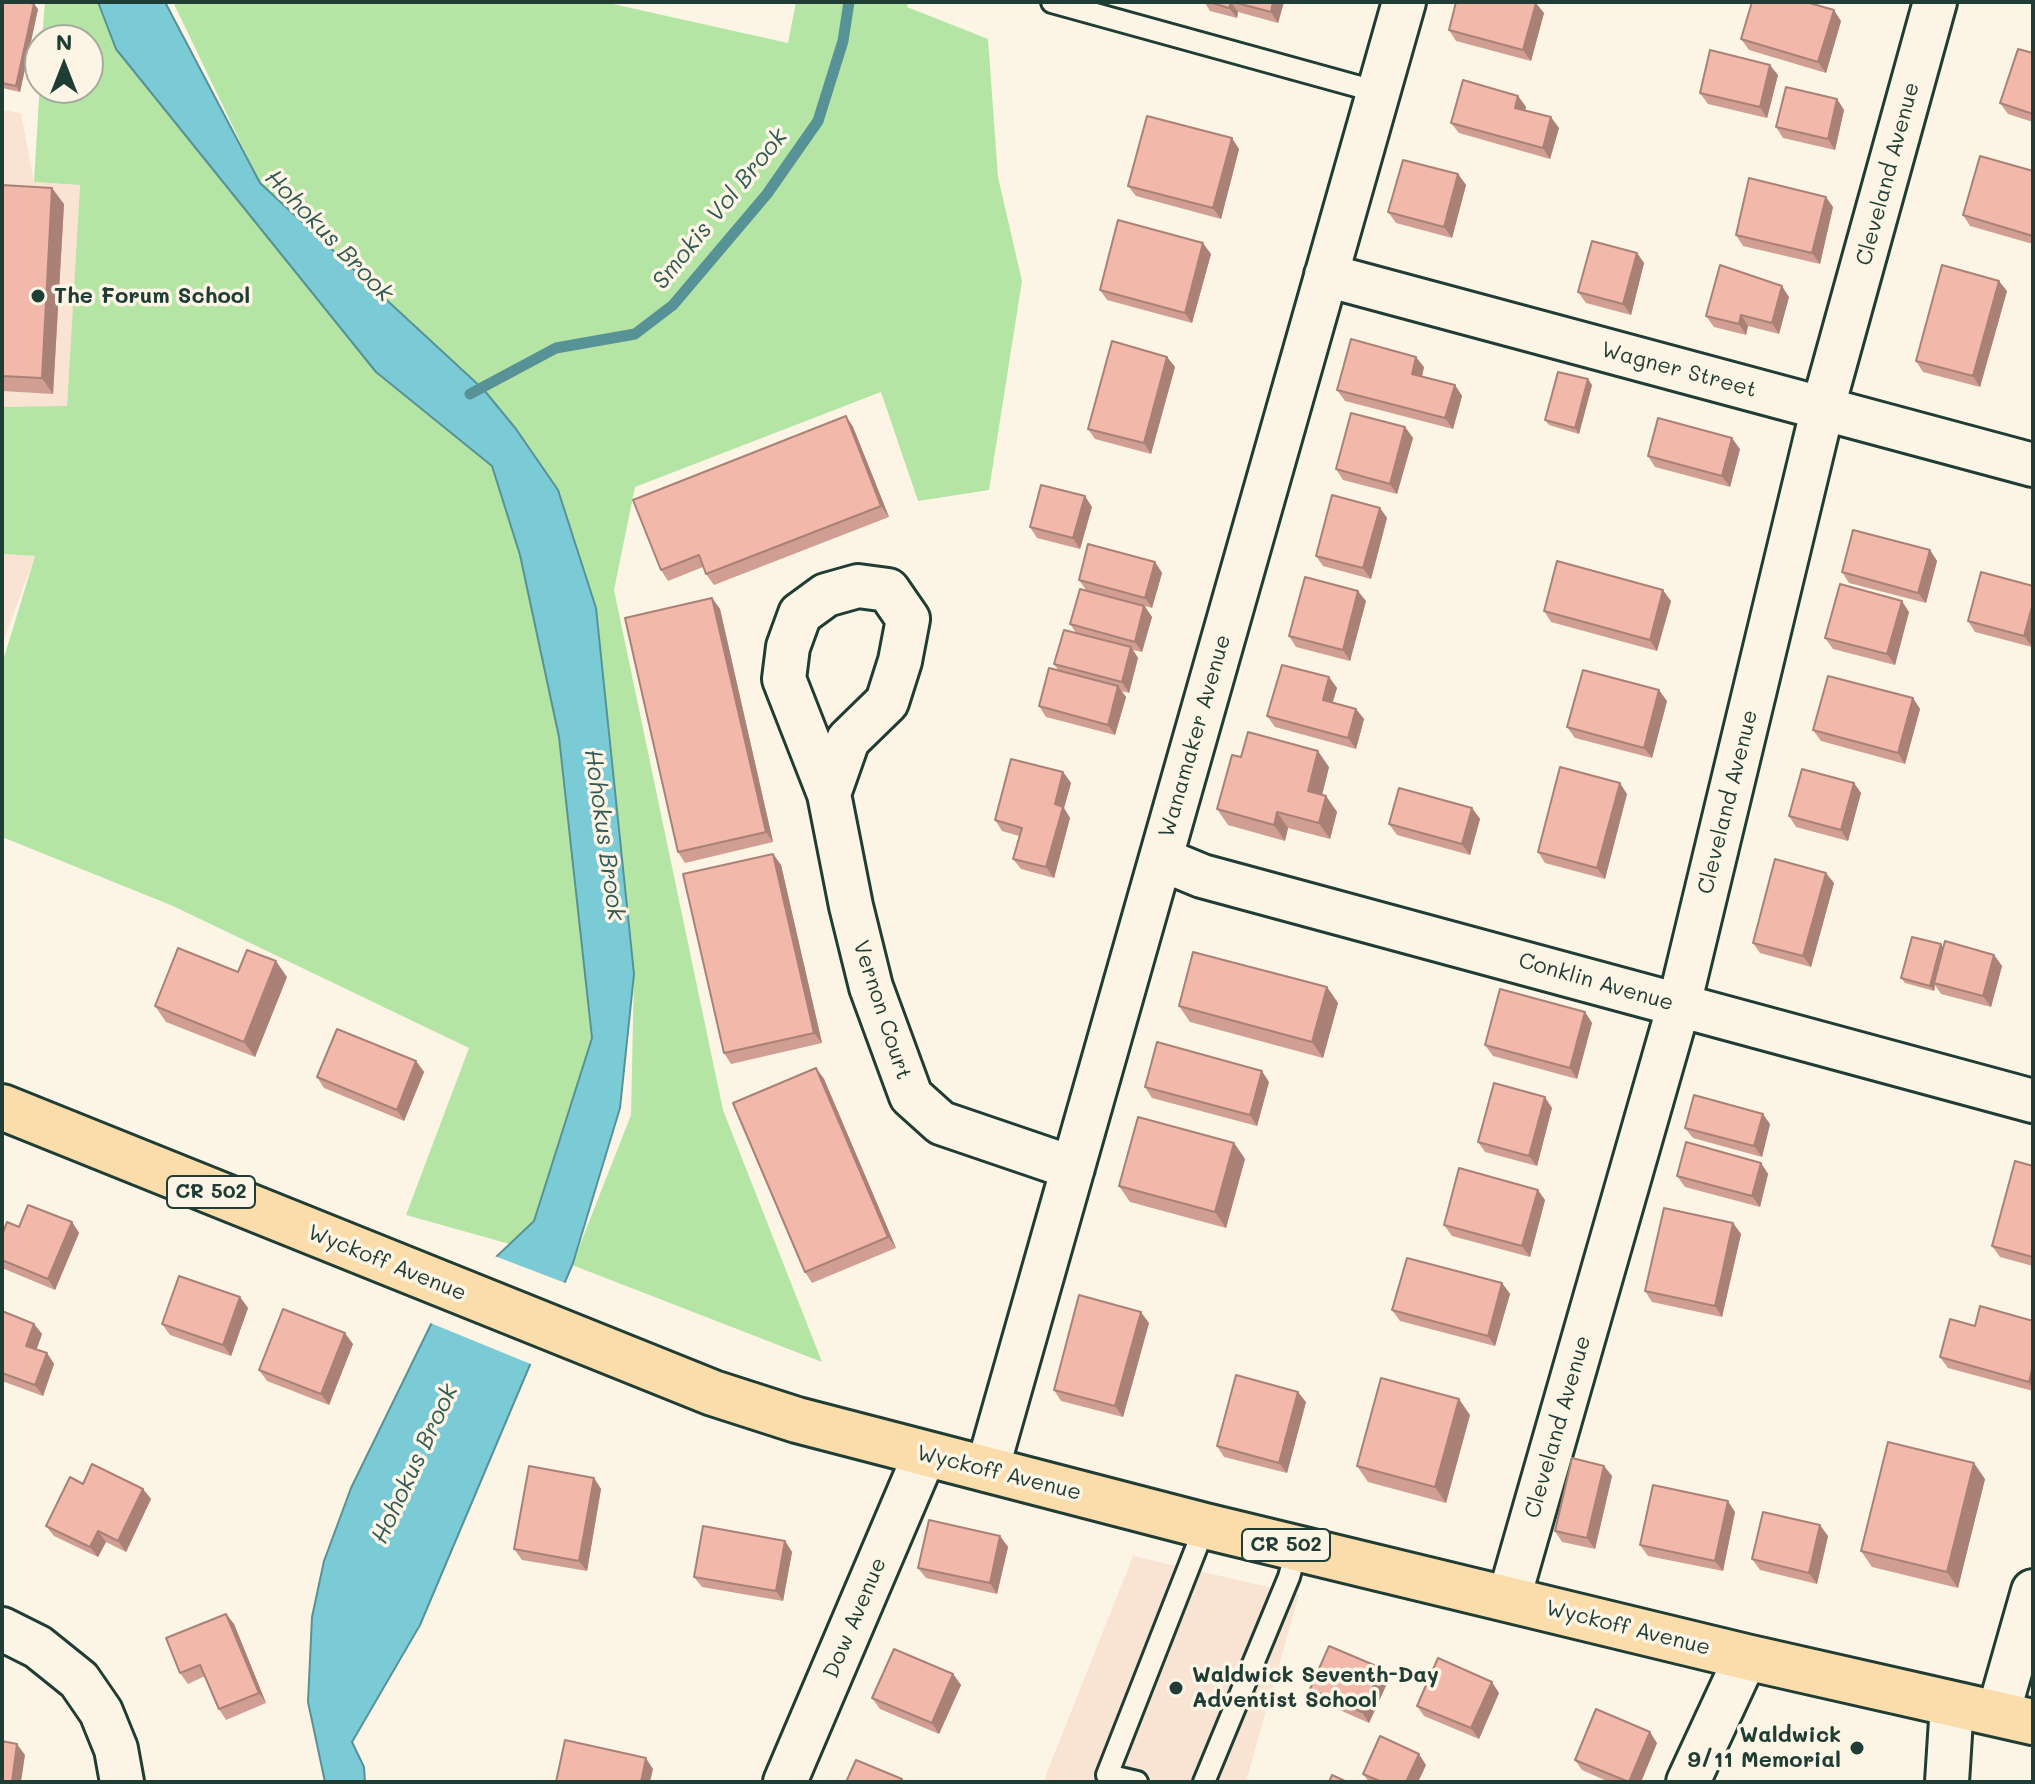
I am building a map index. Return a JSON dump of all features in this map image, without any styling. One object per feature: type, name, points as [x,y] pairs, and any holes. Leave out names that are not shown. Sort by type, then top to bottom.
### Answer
[{"type":"main road","name":"Wyckoff Avenue","points":[[2,1107],[713,1393],[925,1454],[1205,1526],[1746,1657],[2016,1718]]},
{"type":"street","name":"Wanamaker Avenue","points":[[987,1470],[1404,2]]},
{"type":"street","name":"Cleveland Avenue","points":[[1509,1598],[1679,1005],[1823,407],[1935,2]]},
{"type":"street","name":"Wagner Street","points":[[1326,275],[2033,465]]},
{"type":"street","name":"Vernon Court","points":[[829,794],[871,987],[911,1096],[941,1123],[1073,1168]]},
{"type":"street","name":"Conklin Avenue","points":[[1161,859],[1202,876],[2033,1101]]},
{"type":"street","name":"Dow Avenue","points":[[785,1782],[925,1454]]},
{"type":"street","points":[[2016,1718],[2033,1591]]},
{"type":"street","points":[[2,1629],[38,1647],[79,1680],[101,1712],[116,1749],[122,1782]]},
{"type":"street","points":[[1688,1782],[1746,1657]]},
{"type":"street","points":[[1947,1782],[1952,1704]]},
{"type":"lane","points":[[1052,2],[1378,92]]},
{"type":"lane","points":[[1137,1782],[1107,1775],[1205,1526]]},
{"type":"lane","points":[[1204,1782],[1289,1577],[1297,1548]]},
{"type":"shaded area","name":"The Forum School","points":[[2,110],[21,113],[34,182],[80,185],[67,407],[4,407],[2,436]]},
{"type":"shaded area","points":[[2,554],[35,556],[2,645]]},
{"type":"shaded area","name":"Waldwick Seventh-Day Adventist School","points":[[1133,1556],[1299,1594],[1246,1782],[1043,1782]]},
{"type":"green space","points":[[45,2],[98,2],[116,49],[376,372],[492,466],[520,555],[559,737],[592,1038],[538,1252],[406,1215],[469,1048],[173,906],[2,837],[2,664],[35,556],[2,554],[4,407],[67,406],[80,185],[34,182],[39,104],[104,104],[104,24],[43,24]]},
{"type":"green space","points":[[173,2],[604,2],[788,43],[796,2],[908,2],[907,7],[988,39],[998,177],[1022,281],[989,490],[918,501],[881,392],[635,487],[614,590],[723,1110],[822,1362],[572,1265],[631,1115],[634,974],[596,608],[558,490],[484,390],[260,183]]},
{"type":"water","name":"Hohokus Brook","points":[[98,2],[165,2],[260,183],[484,390],[516,429],[558,490],[596,608],[634,974],[620,1108],[573,1263],[420,1625],[352,1742],[364,1767],[365,1782],[325,1782],[308,1702],[312,1617],[324,1561],[351,1488],[436,1314],[534,1221],[592,1038],[559,737],[520,555],[492,466],[376,372],[116,49]]},
{"type":"pier","points":[[492,1255],[568,1284],[533,1365],[428,1322],[433,1312]]},
{"type":"building","points":[[2,2],[34,4],[30,24],[24,24],[24,50],[16,86],[2,83]]},
{"type":"building","points":[[1209,2],[1231,2],[1229,8]]},
{"type":"building","points":[[1233,2],[1273,2],[1271,12]]},
{"type":"building","points":[[1456,2],[1536,3],[1523,50],[1449,30]]},
{"type":"building","points":[[1752,2],[1806,2],[1834,10],[1818,62],[1741,39]]},
{"type":"building","points":[[2018,49],[2033,53],[2033,114],[2000,103]]},
{"type":"building","points":[[1710,50],[1770,65],[1760,107],[1700,93]]},
{"type":"building","points":[[1463,80],[1518,96],[1515,108],[1551,117],[1543,148],[1451,123]]},
{"type":"building","points":[[1786,87],[1837,99],[1828,139],[1776,127]]},
{"type":"building","points":[[1147,116],[1232,138],[1213,208],[1128,186]]},
{"type":"building","points":[[1980,156],[2033,171],[2033,236],[1963,215]]},
{"type":"building","points":[[1403,160],[1458,174],[1444,227],[1388,212]]},
{"type":"building","points":[[1749,178],[1826,197],[1812,253],[1736,235]]},
{"type":"building","points":[[2,185],[52,188],[42,378],[2,376]]},
{"type":"building","points":[[1118,220],[1203,243],[1185,313],[1100,290]]},
{"type":"building","points":[[1592,241],[1637,253],[1623,304],[1578,292]]},
{"type":"building","points":[[1720,265],[1782,286],[1772,323],[1741,315],[1739,324],[1706,316]]},
{"type":"building","points":[[1942,265],[1999,281],[1973,376],[1916,361]]},
{"type":"building","points":[[1351,339],[1416,357],[1412,374],[1455,385],[1445,418],[1337,390]]},
{"type":"building","points":[[1112,341],[1167,357],[1144,443],[1088,429]]},
{"type":"building","points":[[1558,372],[1588,379],[1575,428],[1545,420]]},
{"type":"building","points":[[1351,413],[1405,427],[1390,484],[1336,469]]},
{"type":"building","points":[[846,416],[881,506],[706,574],[699,555],[661,570],[633,500]]},
{"type":"building","points":[[1658,418],[1732,438],[1722,476],[1648,456]]},
{"type":"building","points":[[1041,485],[1085,496],[1073,538],[1030,527]]},
{"type":"building","points":[[1332,495],[1380,508],[1363,568],[1316,556]]},
{"type":"building","points":[[1853,530],[1930,550],[1918,593],[1842,572]]},
{"type":"building","points":[[1088,544],[1155,562],[1145,598],[1079,580]]},
{"type":"building","points":[[1557,561],[1663,590],[1650,640],[1544,611]]},
{"type":"building","points":[[1981,572],[2033,586],[2033,603],[2024,636],[1968,621]]},
{"type":"building","points":[[1305,577],[1358,591],[1343,650],[1289,636]]},
{"type":"building","points":[[1840,584],[1902,601],[1887,654],[1825,638]]},
{"type":"building","points":[[1080,589],[1144,606],[1135,642],[1070,624]]},
{"type":"building","points":[[712,598],[766,832],[678,852],[625,618]]},
{"type":"building","points":[[1064,630],[1131,647],[1122,682],[1054,664]]},
{"type":"building","points":[[1282,665],[1329,677],[1323,700],[1356,709],[1348,738],[1267,716]]},
{"type":"building","points":[[1049,668],[1118,686],[1108,725],[1039,706]]},
{"type":"building","points":[[1583,670],[1659,690],[1644,748],[1567,727]]},
{"type":"building","points":[[1828,676],[1913,698],[1898,753],[1813,730]]},
{"type":"building","points":[[1248,732],[1318,751],[1308,791],[1326,796],[1319,823],[1277,812],[1274,825],[1217,809],[1232,755],[1241,757]]},
{"type":"building","points":[[1011,759],[1063,772],[1055,804],[1063,807],[1046,867],[1013,859],[1022,828],[995,820]]},
{"type":"building","points":[[1560,767],[1620,783],[1597,868],[1538,852]]},
{"type":"building","points":[[1802,769],[1854,783],[1841,830],[1789,816]]},
{"type":"building","points":[[1399,788],[1472,808],[1462,844],[1389,824]]},
{"type":"building","points":[[773,854],[814,1033],[724,1053],[683,874]]},
{"type":"building","points":[[1775,859],[1826,873],[1803,956],[1753,943]]},
{"type":"building","points":[[1912,937],[1941,944],[1930,986],[1901,978]]},
{"type":"building","points":[[1945,941],[1994,955],[1983,996],[1934,983]]},
{"type":"building","points":[[178,948],[238,972],[247,950],[276,961],[244,1042],[155,1006]]},
{"type":"building","points":[[1193,952],[1327,987],[1312,1042],[1179,1006]]},
{"type":"building","points":[[1500,989],[1585,1012],[1570,1068],[1485,1045]]},
{"type":"building","points":[[337,1029],[416,1061],[397,1110],[317,1077]]},
{"type":"building","points":[[1157,1042],[1262,1071],[1250,1115],[1145,1087]]},
{"type":"building","points":[[816,1068],[888,1237],[805,1272],[733,1103]]},
{"type":"building","points":[[1494,1083],[1545,1097],[1529,1156],[1478,1142]]},
{"type":"building","points":[[1694,1095],[1763,1114],[1754,1146],[1685,1128]]},
{"type":"building","points":[[1138,1117],[1234,1143],[1215,1212],[1119,1186]]},
{"type":"building","points":[[1686,1142],[1761,1163],[1752,1196],[1677,1176]]},
{"type":"building","points":[[2015,1161],[2033,1166],[2033,1257],[1992,1246]]},
{"type":"building","points":[[1459,1168],[1538,1190],[1522,1246],[1444,1225]]},
{"type":"building","points":[[28,1205],[72,1222],[48,1279],[2,1260],[2,1235],[7,1222],[19,1227]]},
{"type":"building","points":[[1664,1208],[1733,1223],[1715,1306],[1645,1291]]},
{"type":"building","points":[[1407,1258],[1502,1283],[1488,1336],[1392,1310]]},
{"type":"building","points":[[179,1276],[240,1297],[223,1345],[162,1324]]},
{"type":"building","points":[[1079,1295],[1141,1312],[1115,1406],[1054,1390]]},
{"type":"building","points":[[1980,1306],[2033,1321],[2033,1365],[2029,1382],[1940,1357],[1950,1319],[1975,1326]]},
{"type":"building","points":[[283,1309],[345,1333],[321,1394],[259,1370]]},
{"type":"building","points":[[2,1311],[34,1324],[26,1346],[47,1353],[35,1385],[2,1373]]},
{"type":"building","points":[[1236,1375],[1298,1392],[1279,1463],[1217,1446]]},
{"type":"building","points":[[1381,1378],[1459,1399],[1435,1487],[1357,1466]]},
{"type":"building","points":[[1888,1442],[1974,1463],[1947,1572],[1861,1551]]},
{"type":"building","points":[[1572,1458],[1604,1466],[1587,1538],[1555,1531]]},
{"type":"building","points":[[92,1464],[143,1489],[118,1541],[98,1531],[90,1547],[46,1526],[70,1477],[83,1484]]},
{"type":"building","points":[[529,1466],[594,1478],[579,1561],[514,1549]]},
{"type":"building","points":[[1653,1485],[1728,1501],[1715,1561],[1640,1545]]},
{"type":"building","points":[[1763,1512],[1820,1525],[1809,1573],[1752,1559]]},
{"type":"building","points":[[929,1520],[1000,1536],[990,1583],[918,1568]]},
{"type":"building","points":[[703,1526],[785,1541],[776,1591],[694,1577]]},
{"type":"building","points":[[226,1614],[259,1693],[219,1709],[200,1665],[180,1673],[166,1638]]},
{"type":"building","points":[[1329,1646],[1381,1668],[1362,1712],[1310,1689]]},
{"type":"building","points":[[894,1649],[953,1674],[932,1723],[872,1698]]},
{"type":"building","points":[[1438,1658],[1492,1682],[1471,1728],[1417,1706]]},
{"type":"building","points":[[1596,1709],[1650,1732],[1629,1782],[1575,1760]]},
{"type":"building","points":[[1380,1736],[1419,1754],[1406,1782],[1382,1782],[1363,1774]]},
{"type":"building","points":[[565,1740],[646,1758],[641,1782],[556,1782]]},
{"type":"building","points":[[2,1741],[17,1744],[12,1782],[2,1782]]},
{"type":"building","points":[[856,1760],[902,1779],[901,1782],[846,1782]]},
{"type":"building","points":[[1332,1775],[1347,1782],[1329,1782]]},
{"type":"waterway","name":"Smokis Vol Brook","points":[[470,394],[556,348],[635,334],[673,305],[767,194],[818,121],[843,41],[849,2]]},
{"type":"place","name":"The Forum School","points":[[38,296]]},
{"type":"place","name":"Waldwick Seventh-Day Adventist School","points":[[1176,1688]]},
{"type":"place","name":"Waldwick 9/11 Memorial","points":[[1857,1748]]}]
